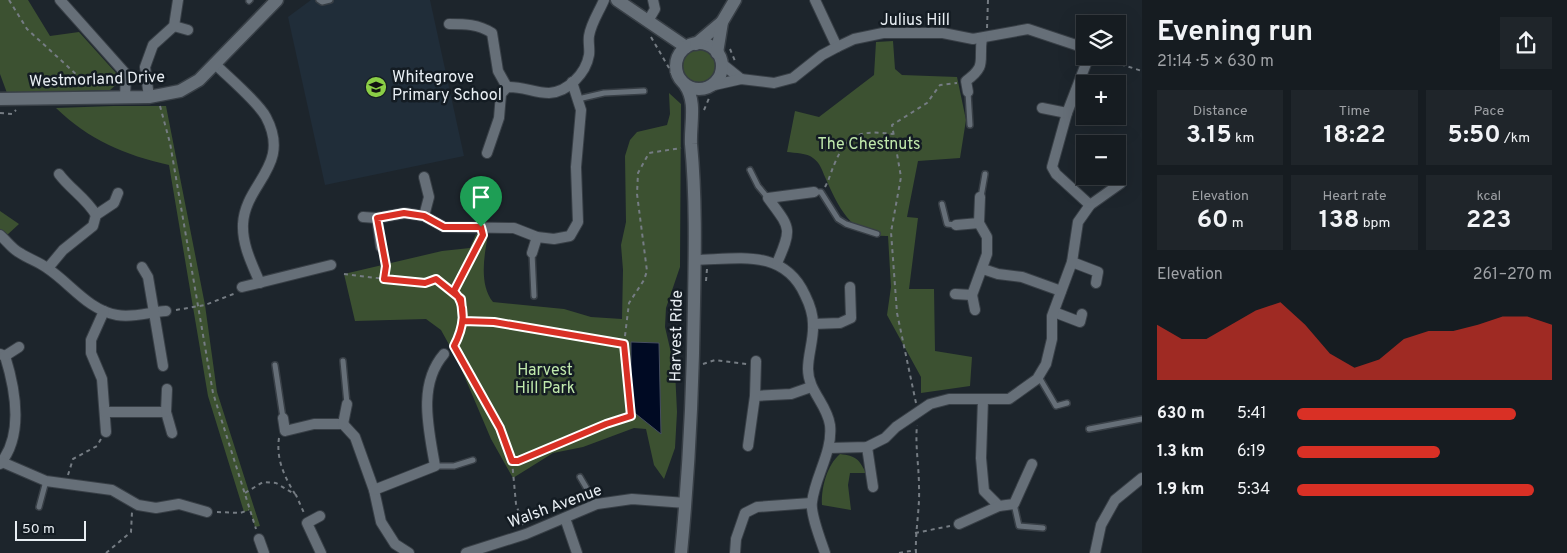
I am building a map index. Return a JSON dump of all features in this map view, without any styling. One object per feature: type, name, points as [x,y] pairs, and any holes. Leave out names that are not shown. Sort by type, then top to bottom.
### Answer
[{"type":"street","points":[[60,0],[126,74],[125,97]]},
{"type":"street","points":[[149,97],[145,67],[153,45],[174,26],[178,0]]},
{"type":"street","name":"Westmorland Drive","points":[[0,99],[149,97],[165,95],[185,89],[199,80],[277,0]]},
{"type":"street","points":[[487,153],[499,118],[501,94],[507,87],[520,86],[529,90],[551,93],[561,90],[572,82],[585,68],[589,54],[588,36],[604,0]]},
{"type":"street","points":[[617,0],[648,21],[660,32],[671,48],[680,83],[691,88],[708,87],[719,77],[722,22]]},
{"type":"street","points":[[648,21],[655,9],[653,0]]},
{"type":"street","points":[[676,62],[691,46],[722,22],[735,0]]},
{"type":"street","points":[[815,0],[838,47]]},
{"type":"street","points":[[449,24],[468,24],[484,28],[492,33],[498,71],[507,87]]},
{"type":"street","points":[[174,26],[188,30]]},
{"type":"street","name":"Julius Hill","points":[[708,87],[741,79],[774,83],[793,78],[822,55],[854,39],[883,33],[943,33],[973,39],[1028,29],[1076,45]]},
{"type":"street","points":[[660,32],[691,46],[708,45],[719,58]]},
{"type":"street","points":[[967,86],[979,72],[983,61],[984,38]]},
{"type":"street","name":"Julius Hill","points":[[719,58],[741,79]]},
{"type":"street","points":[[215,64],[265,115],[274,144],[270,166],[248,204],[243,223],[244,243],[260,283]]},
{"type":"street","points":[[1086,65],[1067,113],[1052,167],[1056,174],[1090,204]]},
{"type":"street","points":[[363,218],[377,218],[404,213],[424,216],[444,227],[514,228],[536,237],[554,239],[570,236],[578,222],[576,167],[581,110],[572,82]]},
{"type":"street","name":"Harvest Ride","points":[[680,83],[689,90],[692,119],[695,260],[693,365],[686,504],[681,553]]},
{"type":"street","name":"Harvest Ride","points":[[692,119],[708,87]]},
{"type":"street","points":[[1042,108],[1067,113]]},
{"type":"street","points":[[58,174],[67,186],[89,203],[96,215]]},
{"type":"street","points":[[424,177],[429,197],[424,216]]},
{"type":"street","points":[[829,448],[867,447],[885,438],[896,427],[930,404],[949,399],[1009,399],[1038,377],[1046,364],[1052,338],[1054,312],[1072,262],[1078,222],[1090,204],[1118,185]]},
{"type":"street","points":[[777,263],[788,235],[788,227],[768,198],[818,192]]},
{"type":"street","points":[[48,268],[63,250],[93,226],[96,215],[114,203],[118,193]]},
{"type":"street","points":[[975,310],[972,295],[987,254],[987,236],[979,223],[980,197]]},
{"type":"street","points":[[377,218],[381,248]]},
{"type":"street","points":[[956,225],[979,223]]},
{"type":"street","points":[[0,235],[19,253],[48,268],[80,296],[104,311],[123,316],[141,316],[166,311]]},
{"type":"street","points":[[532,253],[536,237]]},
{"type":"street","points":[[695,260],[743,259],[777,263],[799,282],[809,304],[813,324],[808,371],[811,386],[824,408],[830,424],[829,448],[811,503],[825,553]]},
{"type":"street","points":[[1072,262],[1098,272],[1096,283]]},
{"type":"street","points":[[242,287],[331,265]]},
{"type":"street","points":[[142,267],[148,277],[163,366]]},
{"type":"street","points":[[983,269],[998,274],[1022,277],[1061,291]]},
{"type":"street","points":[[813,324],[840,323],[851,318],[850,287]]},
{"type":"street","points":[[956,294],[972,295]]},
{"type":"street","points":[[104,311],[91,340],[91,353],[102,379],[106,412],[106,432]]},
{"type":"street","points":[[1054,312],[1080,322],[1082,314]]},
{"type":"street","points":[[19,347],[2,355],[11,376],[15,402],[14,430],[8,451],[1,463],[46,481],[66,485],[94,486],[112,490],[132,503],[156,508],[179,504],[207,512]]},
{"type":"street","points":[[374,490],[435,466],[427,420],[428,393],[436,363],[444,354]]},
{"type":"street","points":[[748,446],[755,396],[756,364]]},
{"type":"street","points":[[755,396],[791,394],[811,386]]},
{"type":"street","points":[[167,389],[166,412],[172,433]]},
{"type":"street","points":[[983,399],[981,458],[984,491],[999,506]]},
{"type":"street","points":[[343,424],[347,404]]},
{"type":"street","points":[[106,412],[166,412]]},
{"type":"street","points":[[283,418],[285,431],[314,424],[343,424],[355,437],[374,490],[380,522],[395,544],[409,553]]},
{"type":"street","points":[[867,447],[873,487]]},
{"type":"street","points":[[959,524],[999,506],[1014,504],[1032,464]]},
{"type":"street","points":[[1095,553],[1101,525],[1115,500],[1142,478]]},
{"type":"street","name":"Walsh Avenue","points":[[466,553],[486,550],[597,504],[632,499],[686,504]]},
{"type":"street","points":[[735,553],[736,539],[745,513],[757,507],[811,503]]},
{"type":"street","points":[[320,516],[307,522],[321,553]]},
{"type":"street","points":[[564,518],[576,553]]},
{"type":"street","points":[[259,539],[264,553]]},
{"type":"lane","points":[[319,0],[322,2],[330,0]]},
{"type":"lane","points":[[967,86],[970,125]]},
{"type":"lane","points":[[578,99],[612,92],[644,91]]},
{"type":"lane","points":[[750,170],[758,186],[768,198]]},
{"type":"lane","points":[[980,197],[985,174]]},
{"type":"lane","points":[[818,192],[838,219],[846,224],[877,234]]},
{"type":"lane","points":[[942,204],[948,224],[956,225]]},
{"type":"lane","points":[[532,253],[534,296]]},
{"type":"lane","points":[[343,361],[347,404]]},
{"type":"lane","points":[[275,366],[283,418]]},
{"type":"lane","points":[[1038,377],[1056,406],[1067,403]]},
{"type":"lane","points":[[1089,429],[1142,419]]},
{"type":"lane","points":[[435,466],[454,466],[473,460]]},
{"type":"lane","points":[[580,477],[597,504]]},
{"type":"lane","points":[[39,507],[46,481]]},
{"type":"lane","points":[[1014,504],[1019,526],[1043,528]]},
{"type":"path","points":[[8,0],[35,38],[87,83],[91,89],[91,97]]},
{"type":"path","points":[[984,38],[988,0]]},
{"type":"path","points":[[729,47],[735,61]]},
{"type":"path","points":[[663,56],[680,83]]},
{"type":"path","points":[[1120,65],[1142,71]]},
{"type":"path","points":[[916,402],[897,313],[891,232],[901,177],[892,125],[927,103],[940,85],[967,86]]},
{"type":"path","points":[[160,107],[170,143],[213,393],[259,539]]},
{"type":"path","points":[[0,113],[12,114]]},
{"type":"path","points":[[818,192],[848,140],[860,133],[875,131],[893,134]]},
{"type":"path","points":[[512,461],[518,461],[606,424],[631,416],[624,344],[628,302],[644,280],[647,271],[638,209],[638,173],[649,153],[681,148],[692,150]]},
{"type":"path","points":[[454,291],[483,235],[481,227]]},
{"type":"path","points":[[381,248],[386,266],[384,279]]},
{"type":"path","points":[[344,274],[425,283],[435,279],[444,288],[454,291],[461,299],[462,331],[452,350],[444,354]]},
{"type":"path","points":[[166,311],[199,306],[236,294],[242,287]]},
{"type":"path","points":[[463,321],[494,322],[624,344]]},
{"type":"path","points":[[454,346],[500,428],[512,461],[516,504],[526,534]]},
{"type":"path","points":[[704,364],[715,360],[756,364]]},
{"type":"path","points":[[899,553],[916,551],[915,533],[919,488],[915,441],[918,421]]},
{"type":"path","points":[[285,431],[279,435],[277,448],[284,476],[296,494],[307,522]]},
{"type":"path","points":[[66,485],[73,459],[98,446],[106,432]]},
{"type":"path","points":[[245,494],[263,482],[276,482],[296,494]]},
{"type":"path","points":[[106,553],[130,532],[132,503]]},
{"type":"path","points":[[207,512],[240,513],[250,510]]},
{"type":"path","points":[[915,533],[959,524]]},
{"type":"shaded area","name":"Whitegrove Primary School","points":[[311,0],[430,0],[464,156],[325,185],[288,17]]},
{"type":"green space","points":[[0,0],[28,0],[50,36],[79,32],[116,73],[117,84],[110,90],[7,93],[0,74]]},
{"type":"green space","name":"The Chestnuts","points":[[893,41],[895,69],[902,75],[957,77],[966,120],[960,158],[918,161],[907,217],[918,218],[909,289],[934,289],[935,351],[972,357],[970,386],[921,393],[921,377],[887,315],[891,287],[888,236],[875,235],[855,225],[841,209],[817,162],[808,155],[787,152],[795,111],[819,117],[874,75],[876,42]]},
{"type":"green space","points":[[699,50],[711,54],[715,66],[711,78],[699,82],[687,78],[683,66],[687,54]]},
{"type":"green space","name":"Harvest Hill Park","points":[[669,93],[681,104],[680,267],[666,308],[665,327],[675,370],[677,412],[675,448],[664,479],[654,465],[646,429],[634,428],[583,447],[553,453],[513,478],[491,439],[457,359],[441,330],[426,319],[355,321],[344,274],[442,251],[470,248],[476,234],[488,235],[484,261],[484,279],[493,302],[564,309],[591,317],[622,319],[623,270],[621,245],[626,222],[625,156],[630,140],[637,132],[667,125],[670,114]]},
{"type":"green space","points":[[166,106],[205,305],[217,392],[260,526],[255,527],[250,510],[244,512],[208,396],[169,165],[108,145],[81,129],[56,108]]},
{"type":"green space","points":[[0,211],[19,224],[6,236],[0,232]]},
{"type":"green space","points":[[840,454],[856,459],[866,473],[850,473],[848,485],[851,510],[822,505],[828,470]]},
{"type":"water","points":[[631,342],[659,343],[661,434],[631,410]]},
{"type":"place","name":"Whitegrove Primary School","points":[[376,87]]},
{"type":"route","points":[[481,227],[444,227],[424,216],[404,213],[377,218],[381,248],[386,266],[384,279],[425,283],[430,279],[436,279],[444,288],[454,291],[461,299],[463,321],[494,322],[624,344],[624,361],[630,393],[631,416],[584,432],[518,461],[512,461],[510,449],[500,428],[454,346],[462,331],[463,321],[461,299],[454,291],[483,235],[481,227]]}]
